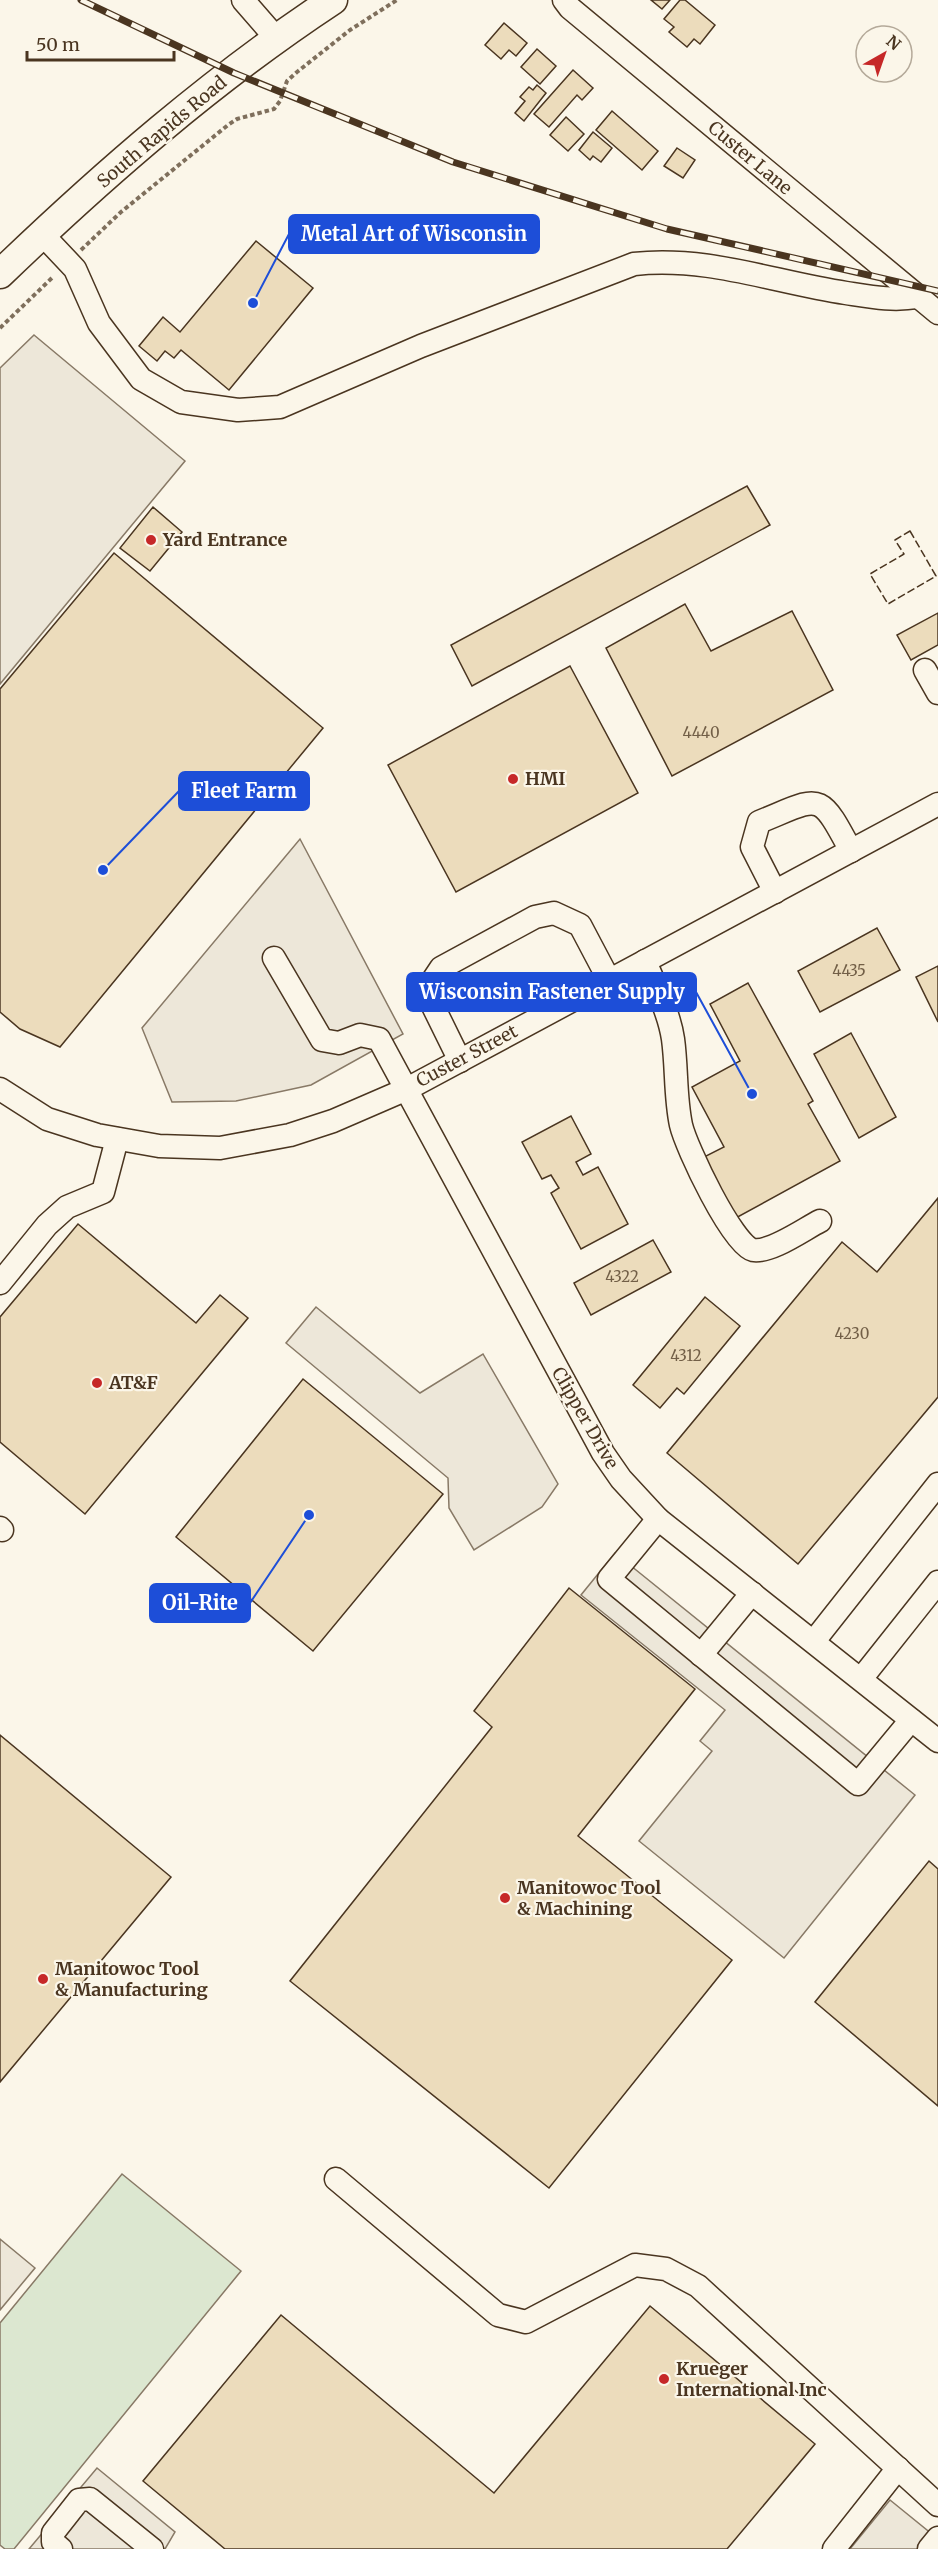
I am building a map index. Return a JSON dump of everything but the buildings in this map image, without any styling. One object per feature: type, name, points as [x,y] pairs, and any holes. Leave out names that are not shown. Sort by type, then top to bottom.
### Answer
[{"type":"main road","name":"South Rapids Road","points":[[0,274],[134,152],[276,38],[333,0]]},
{"type":"street","points":[[243,0],[276,38]]},
{"type":"street","name":"Custer Lane","points":[[564,0],[570,8],[938,314]]},
{"type":"street","points":[[42,234],[75,269],[99,323],[141,379],[182,402],[238,410],[280,407],[421,346],[633,264],[664,260],[694,263],[843,292],[896,300],[918,297]]},
{"type":"street","points":[[925,670],[938,693]]},
{"type":"street","points":[[775,892],[752,847],[759,822],[810,801],[822,805],[830,812],[851,851]]},
{"type":"street","name":"Custer Street","points":[[0,1089],[47,1119],[97,1135],[159,1146],[220,1148],[290,1135],[333,1121],[407,1089],[938,804]]},
{"type":"street","points":[[460,1061],[430,1000],[431,983],[441,968],[535,917],[554,913],[580,925],[609,980]]},
{"type":"street","name":"Clipper Drive","points":[[273,958],[322,1040],[339,1043],[360,1035],[379,1039],[603,1453],[621,1479],[658,1519],[938,1741]]},
{"type":"street","points":[[645,961],[673,1038],[676,1097],[682,1129],[700,1175],[740,1241],[753,1250],[762,1250],[820,1221]]},
{"type":"street","points":[[0,1283],[47,1225],[67,1207],[103,1192],[117,1139]]},
{"type":"street","points":[[814,1641],[938,1484]]},
{"type":"street","points":[[658,1519],[609,1579],[858,1784],[911,1719]]},
{"type":"street","points":[[861,1679],[938,1582]]},
{"type":"street","points":[[701,1655],[752,1593]]},
{"type":"street","points":[[336,2179],[498,2315],[526,2322],[635,2265],[666,2269],[698,2286],[938,2505]]},
{"type":"street","points":[[834,2549],[898,2468]]},
{"type":"street","points":[[61,2549],[53,2542],[53,2533],[80,2500],[90,2499],[152,2549]]},
{"type":"street","points":[[929,2549],[938,2538]]},
{"type":"path","points":[[0,328],[121,212],[228,125],[237,119],[274,109],[280,101],[287,81],[297,72],[350,30],[398,0]]},
{"type":"green space","points":[[122,2174],[241,2271],[14,2549],[5,2549],[0,2545],[0,2323]]},
{"type":"shaded area","points":[[34,335],[185,461],[0,684],[0,368]]},
{"type":"shaded area","points":[[300,839],[403,1034],[311,1085],[236,1101],[172,1102],[142,1028]]},
{"type":"shaded area","points":[[316,1307],[420,1393],[483,1354],[558,1484],[542,1507],[474,1550],[449,1508],[448,1478],[286,1343]]},
{"type":"shaded area","points":[[615,1553],[915,1795],[784,1958],[639,1841],[712,1751],[700,1741],[725,1710],[581,1595]]},
{"type":"shaded area","points":[[0,2239],[35,2268],[0,2310]]},
{"type":"shaded area","points":[[97,2468],[175,2532],[165,2549],[29,2549]]},
{"type":"shaded area","points":[[890,2500],[938,2539],[938,2549],[850,2549]]},
{"type":"railway","points":[[81,0],[234,73],[453,162],[667,229],[938,291]]},
{"type":"fence","points":[[910,531],[936,576],[888,604],[870,574],[904,554],[895,540],[910,531]]},
{"type":"place","name":"Metal Art of Wisconsin","points":[[253,303]]},
{"type":"place","name":"Yard Entrance","points":[[151,540]]},
{"type":"place","name":"HMI","points":[[513,779]]},
{"type":"place","name":"Fleet Farm","points":[[103,870]]},
{"type":"place","name":"Wisconsin Fastener Supply","points":[[752,1094]]},
{"type":"place","name":"AT&F","points":[[97,1383]]},
{"type":"place","name":"Oil-Rite","points":[[309,1515]]},
{"type":"place","name":"Manitowoc Tool & Machining","points":[[505,1898]]},
{"type":"place","name":"Manitowoc Tool & Manufacturing","points":[[43,1979]]},
{"type":"place","name":"Krueger International Inc","points":[[664,2379]]}]
